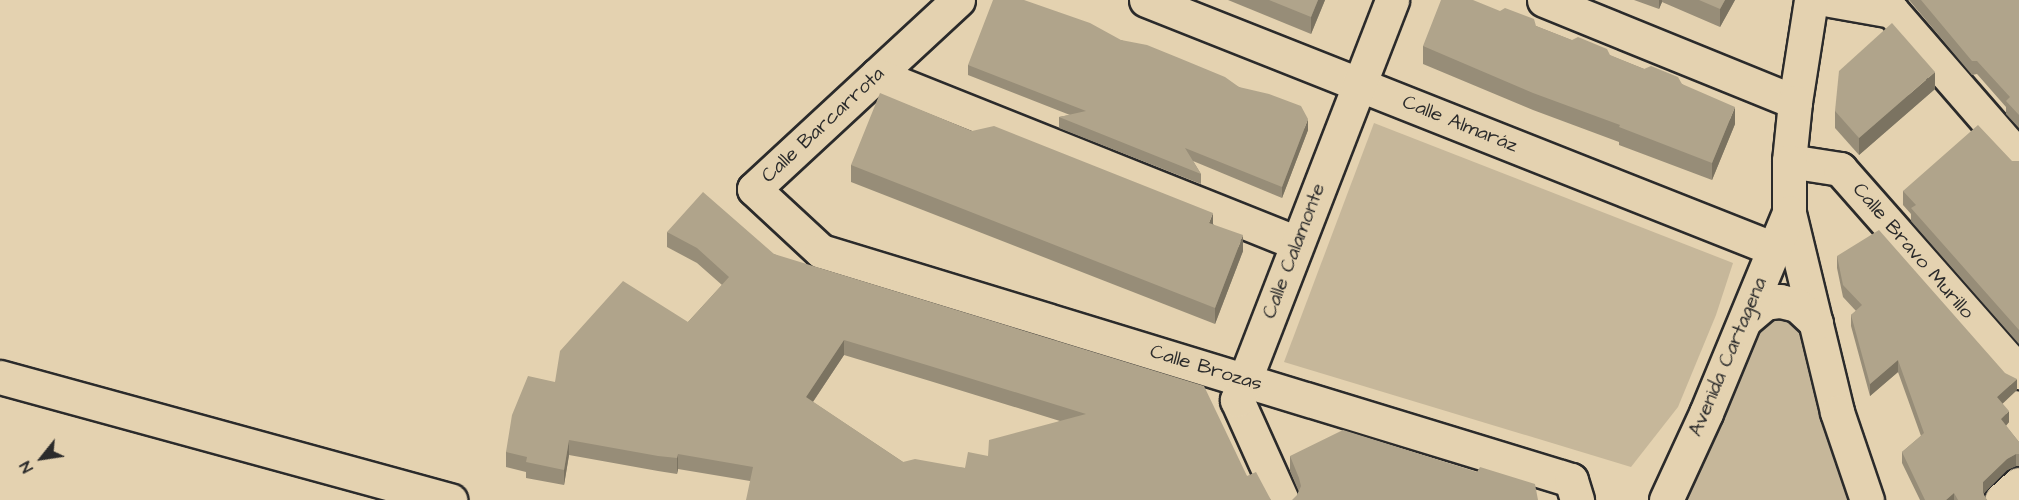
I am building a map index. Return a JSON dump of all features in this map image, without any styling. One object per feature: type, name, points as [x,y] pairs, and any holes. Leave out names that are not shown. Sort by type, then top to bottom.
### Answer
[{"type":"street","name":"Calle Barcarrota","points":[[821,251],[754,189],[958,0]]},
{"type":"street","name":"Calle Almaráz","points":[[1146,0],[1774,249]]},
{"type":"street","name":"Calle Calamonte","points":[[1282,500],[1237,400],[1392,0]]},
{"type":"street","points":[[1544,0],[1795,102]]},
{"type":"street","name":"Avenida Cartagena","points":[[1811,0],[1795,102],[1789,160],[1789,213],[1837,412],[1867,500]]},
{"type":"street","points":[[1830,0],[1898,5],[2019,157]]},
{"type":"street","points":[[877,75],[1297,243]]},
{"type":"street","name":"Calle Bravo Murillo","points":[[1789,160],[1840,169],[2019,372]]},
{"type":"street","name":"Avenida Cartagena","points":[[1666,500],[1746,319],[1789,213]]},
{"type":"street","name":"Calle Brozas","points":[[821,251],[1571,480],[1577,500]]},
{"type":"street","points":[[1746,319],[1765,303],[1780,301],[1797,305],[1816,323]]},
{"type":"street","points":[[1,370],[450,500]]},
{"type":"street","points":[[2001,500],[2019,484]]},
{"type":"shaded area","points":[[1374,123],[1733,263],[1716,315],[1678,407],[1631,467],[1284,362]]},
{"type":"shaded area","points":[[1797,305],[1867,500],[1666,500],[1746,319]]},
{"type":"building","points":[[993,0],[1024,0],[1090,23],[1121,40],[1147,45],[1225,77],[1239,87],[1269,94],[1301,106],[1308,119],[1282,187],[1185,148],[1201,174],[1059,117],[1086,111],[968,65]]},
{"type":"building","points":[[1269,0],[1318,0],[1311,17]]},
{"type":"building","points":[[1441,0],[1473,0],[1500,11],[1505,8],[1534,19],[1536,26],[1572,40],[1578,37],[1607,49],[1610,55],[1644,69],[1651,66],[1678,77],[1682,84],[1735,107],[1712,163],[1619,127],[1620,125],[1533,93],[1423,46]]},
{"type":"building","points":[[1699,0],[1725,0],[1720,9]]},
{"type":"building","points":[[1921,0],[2019,0],[2019,115],[2006,101],[2010,97],[1977,61],[1972,61]]},
{"type":"building","points":[[1892,23],[1935,72],[1859,138],[1835,111],[1839,71]]},
{"type":"building","points":[[880,93],[972,131],[994,126],[1213,213],[1209,223],[1243,235],[1215,308],[851,165]]},
{"type":"building","points":[[1978,125],[2012,161],[2019,161],[2019,330],[1911,208],[1916,205],[1903,191]]},
{"type":"building","points":[[703,192],[774,254],[1204,386],[1247,476],[1256,472],[1271,500],[746,500],[753,467],[678,454],[677,458],[658,456],[569,440],[564,470],[526,462],[527,457],[506,452],[512,415],[528,376],[555,382],[560,351],[623,281],[688,322],[729,277],[697,248],[667,232]],"holes":[[[844,340],[1086,414],[989,440],[988,456],[968,452],[965,468],[915,459],[903,462],[806,397]]]},
{"type":"building","points":[[1879,230],[2005,373],[2017,379],[1997,397],[2009,411],[2001,419],[2019,442],[2019,454],[2007,459],[1983,482],[1983,493],[1987,500],[1958,500],[1954,493],[1946,500],[1925,500],[1902,452],[1924,433],[1898,360],[1870,384],[1851,315],[1862,305],[1843,285],[1837,256]]},
{"type":"building","points":[[1343,430],[1477,472],[1480,467],[1535,484],[1538,500],[1292,500],[1301,486],[1290,456]]}]
